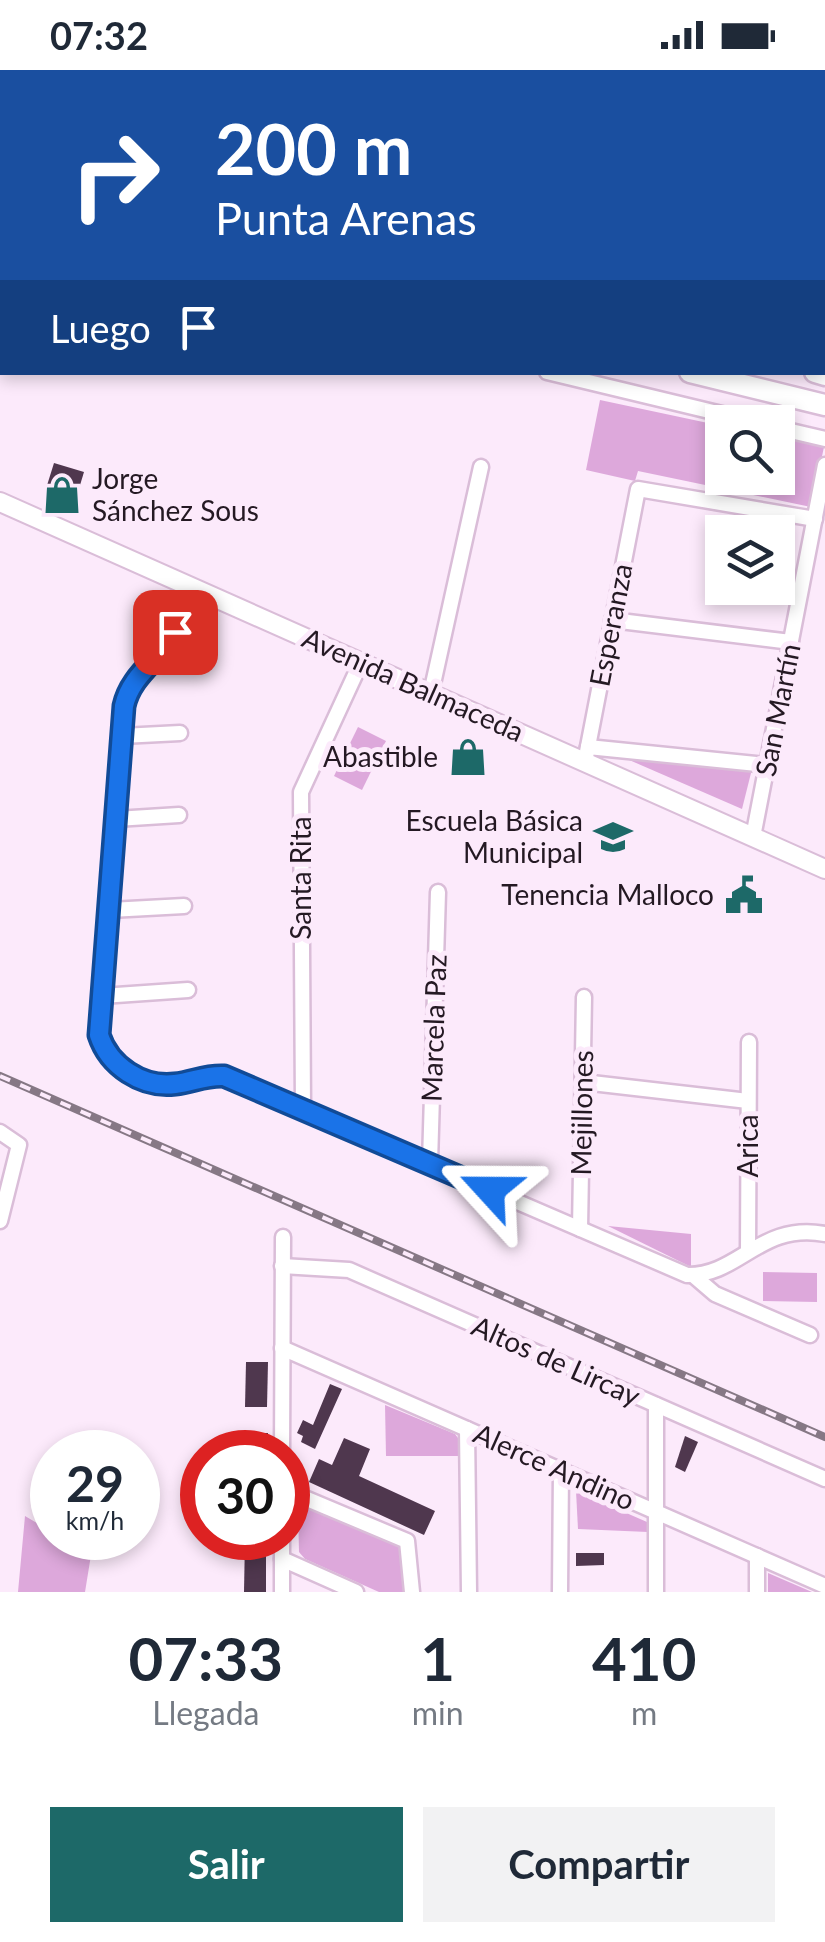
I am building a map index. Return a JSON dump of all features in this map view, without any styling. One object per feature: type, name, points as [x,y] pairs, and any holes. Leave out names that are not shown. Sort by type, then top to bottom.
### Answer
[{"type":"highway","points":[[702,375],[825,405]]},
{"type":"main road","name":"Avenida Balmaceda","points":[[0,502],[431,693],[586,754],[825,869]]},
{"type":"street","points":[[560,375],[705,410]]},
{"type":"street","points":[[795,432],[825,439]]},
{"type":"street","name":"San Martín","points":[[753,836],[825,464]]},
{"type":"street","points":[[431,693],[481,467]]},
{"type":"street","name":"Esperanza","points":[[586,754],[638,489],[814,518]]},
{"type":"street","points":[[193,586],[164,653],[136,677],[126,693],[99,1035],[104,1050],[120,1069],[172,1085],[206,1075],[224,1076],[694,1276],[714,1294],[810,1334]]},
{"type":"street","points":[[612,620],[791,642]]},
{"type":"street","name":"Santa Rita","points":[[302,1108],[301,792],[361,662]]},
{"type":"street","points":[[122,736],[180,733]]},
{"type":"street","points":[[586,754],[767,765]]},
{"type":"street","points":[[116,819],[180,815]]},
{"type":"street","name":"Marcela Paz","points":[[430,1164],[438,892]]},
{"type":"street","points":[[110,910],[184,906]]},
{"type":"street","points":[[102,996],[188,990]]},
{"type":"street","name":"Mejillones","points":[[580,1229],[584,997]]},
{"type":"street","name":"Arica","points":[[748,1251],[749,1042]]},
{"type":"street","points":[[582,1082],[748,1101]]},
{"type":"street","points":[[0,1132],[18,1142],[0,1220]]},
{"type":"street","points":[[694,1276],[792,1230],[825,1234]]},
{"type":"street","points":[[282,1237],[282,1430]]},
{"type":"street","name":"Altos de Lircay","points":[[282,1266],[349,1270],[825,1479]]},
{"type":"street","name":"Alerce Andino","points":[[282,1348],[825,1586]]},
{"type":"street","points":[[656,1404],[656,1592]]},
{"type":"street","points":[[468,1430],[468,1592]]},
{"type":"street","points":[[560,1592],[561,1470]]},
{"type":"street","points":[[310,1500],[407,1540],[412,1592]]},
{"type":"street","points":[[757,1556],[757,1592]]},
{"type":"street","points":[[282,1592],[282,1560],[356,1592]]},
{"type":"shaded area","points":[[600,400],[705,422],[705,485],[638,471],[635,481],[586,470]]},
{"type":"shaded area","points":[[795,441],[824,447],[811,507],[753,495],[795,495]]},
{"type":"shaded area","points":[[358,727],[386,741],[362,790],[334,776]]},
{"type":"shaded area","points":[[620,756],[752,769],[742,809]]},
{"type":"shaded area","points":[[608,1226],[691,1234],[691,1267]]},
{"type":"shaded area","points":[[763,1272],[817,1273],[817,1302],[763,1301]]},
{"type":"shaded area","points":[[385,1405],[455,1434],[461,1442],[461,1456],[386,1456]]},
{"type":"shaded area","points":[[576,1491],[647,1522],[648,1532],[578,1529]]},
{"type":"shaded area","points":[[310,1504],[394,1540],[405,1555],[404,1592],[379,1592],[307,1560]]},
{"type":"shaded area","points":[[25,1516],[30,1519],[30,1560],[90,1560],[85,1592],[18,1592]]},
{"type":"shaded area","points":[[768,1573],[812,1592],[768,1592]]},
{"type":"building","points":[[54,463],[84,472],[74,505],[44,495]]},
{"type":"building","points":[[461,749],[476,752],[474,769],[458,767]]},
{"type":"building","points":[[246,1362],[268,1362],[267,1407],[245,1407]]},
{"type":"building","points":[[330,1384],[342,1389],[315,1449],[310,1446],[310,1430],[298,1430],[303,1420],[313,1425]]},
{"type":"building","points":[[685,1436],[698,1442],[685,1472],[675,1467]]},
{"type":"building","points":[[344,1438],[370,1449],[359,1476],[435,1511],[424,1535],[310,1482],[319,1459],[332,1465]]},
{"type":"building","points":[[576,1553],[604,1553],[604,1565],[576,1566]]},
{"type":"building","points":[[245,1560],[266,1560],[266,1592],[244,1592]]},
{"type":"railway","points":[[0,1076],[825,1437]]},
{"type":"place","name":"Jorge Sánchez Sous","points":[[62,495]]},
{"type":"place","name":"Abastible","points":[[468,757]]},
{"type":"place","name":"Escuela Básica Municipal","points":[[613,837]]},
{"type":"place","name":"Tenencia Malloco","points":[[744,895]]},
{"type":"route","points":[[175,632],[164,653],[136,677],[126,693],[99,1035],[104,1050],[120,1069],[153,1083],[172,1085],[206,1075],[224,1076],[490,1190]]}]
